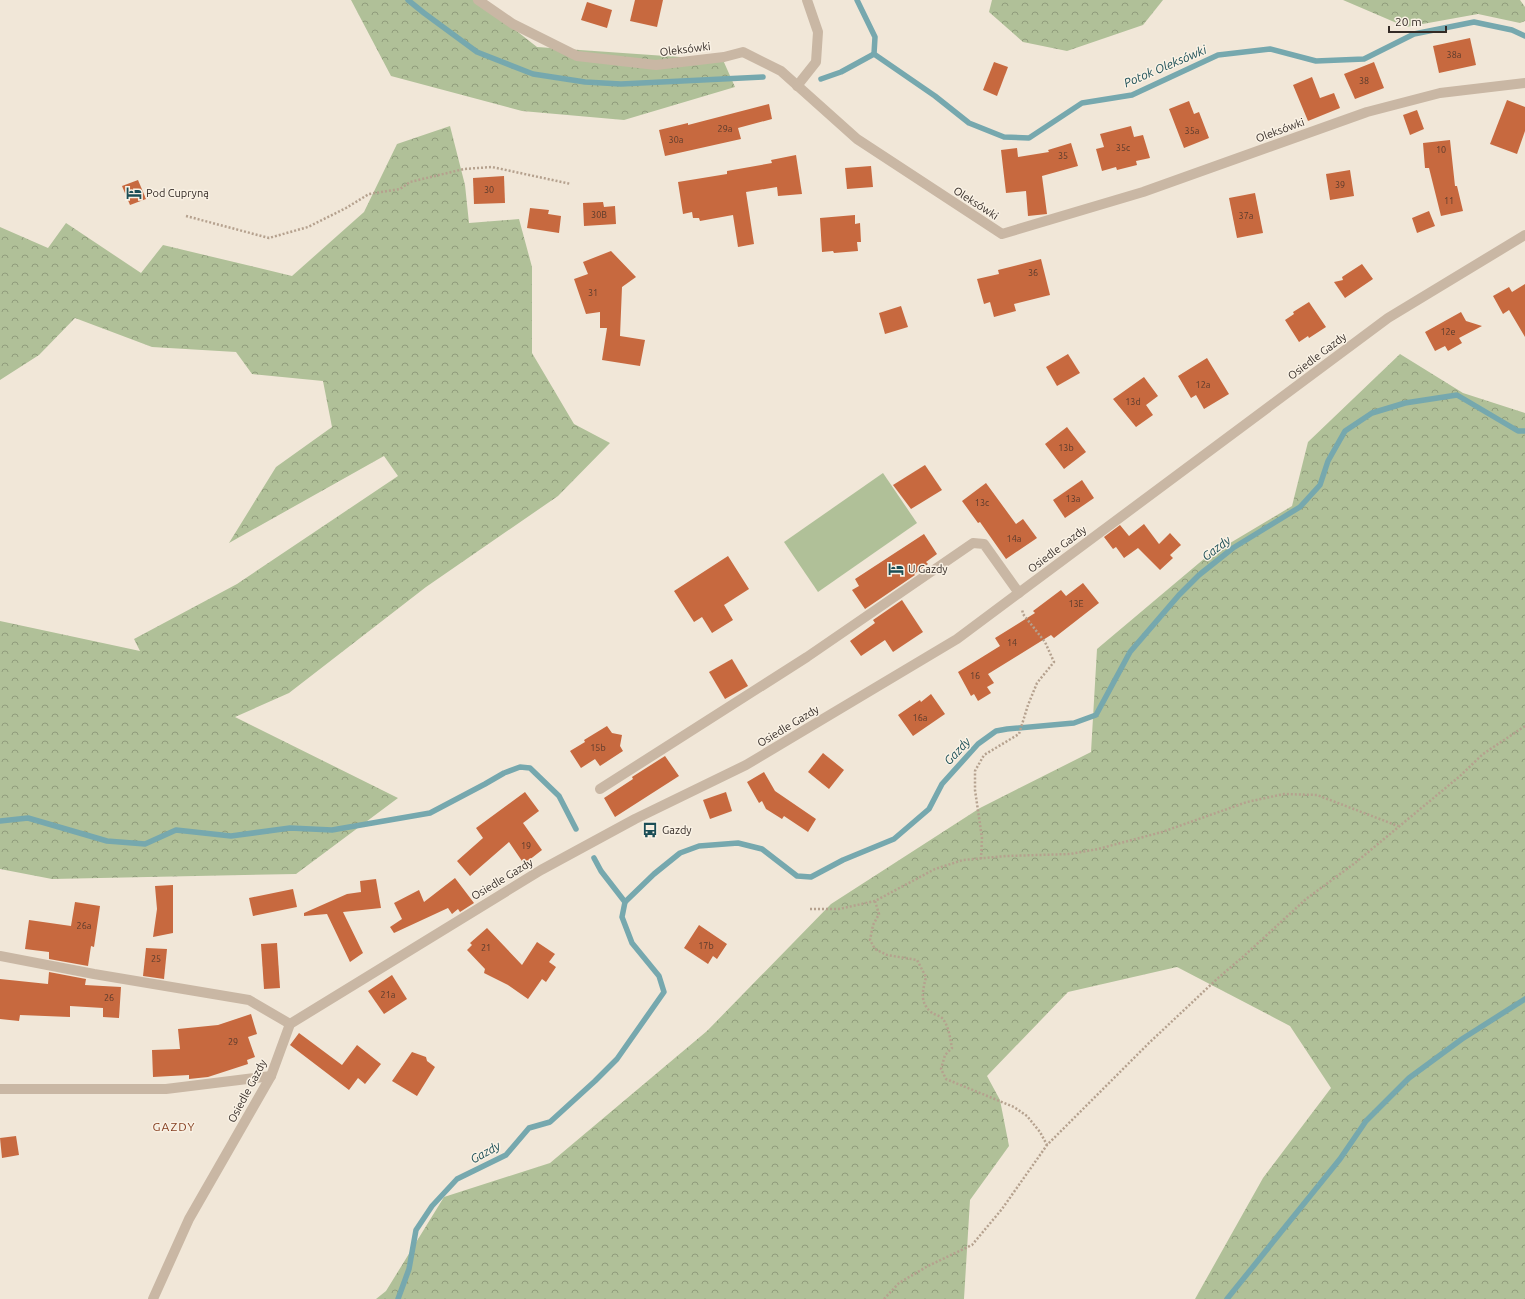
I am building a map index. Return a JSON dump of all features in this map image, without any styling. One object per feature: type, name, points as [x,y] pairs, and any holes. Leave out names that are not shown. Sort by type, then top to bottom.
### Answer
[{"type":"street","name":"Oleksówki","points":[[478,0],[513,24],[577,56],[656,65],[743,52],[781,71],[857,139],[1002,234],[1143,192],[1367,112],[1440,93],[1525,83]]},
{"type":"street","points":[[797,86],[816,62],[818,32],[807,0]]},
{"type":"street","name":"Osiedle Gazdy","points":[[153,1299],[189,1219],[271,1076],[290,1024],[541,870],[635,819],[753,761],[957,639],[1388,318],[1525,235]]},
{"type":"street","points":[[600,789],[807,657],[973,543],[984,544],[1019,593]]},
{"type":"street","points":[[0,956],[94,974],[249,1000],[290,1024]]},
{"type":"street","points":[[0,1089],[166,1089],[271,1076]]},
{"type":"path","points":[[186,216],[269,238],[308,227],[346,208],[369,194],[400,189],[410,182],[464,169],[492,167],[570,184]]},
{"type":"path","points":[[982,859],[982,838],[975,790],[975,771],[984,755],[1019,734],[1037,682],[1054,662],[1045,642],[1023,614],[1019,593]]},
{"type":"path","points":[[884,1299],[899,1283],[928,1266],[972,1245],[1002,1209],[1047,1145],[1149,1043],[1218,978],[1306,900],[1355,863],[1460,776],[1483,754],[1525,726]]},
{"type":"path","points":[[810,909],[839,908],[875,901],[935,869],[963,860],[1070,854],[1098,849],[1162,832],[1247,802],[1284,794],[1317,795],[1399,826]]},
{"type":"path","points":[[875,901],[879,914],[873,926],[870,940],[876,949],[887,954],[917,960],[926,977],[922,1001],[931,1012],[942,1018],[949,1032],[952,1048],[946,1055],[940,1069],[946,1079],[1014,1107],[1027,1116],[1040,1132],[1047,1145]]},
{"type":"green space","points":[[351,0],[477,0],[537,47],[723,60],[735,87],[624,120],[522,111],[391,76]]},
{"type":"green space","points":[[992,0],[1163,0],[1143,25],[1067,51],[1023,42],[989,12]]},
{"type":"green space","points":[[1343,0],[1520,0],[1525,7],[1525,21],[1520,23],[1478,14],[1406,27]]},
{"type":"green space","points":[[450,126],[465,185],[469,223],[519,219],[532,267],[532,353],[574,424],[610,443],[558,496],[426,587],[289,693],[235,717],[398,798],[296,874],[52,879],[0,869],[0,621],[140,651],[134,639],[237,584],[398,476],[384,456],[229,543],[276,467],[332,427],[323,381],[252,374],[236,352],[152,347],[75,318],[39,355],[0,380],[0,227],[48,248],[66,223],[141,273],[163,245],[292,276],[364,212],[397,144]]},
{"type":"green space","points":[[1400,354],[1463,393],[1525,413],[1525,1299],[1195,1299],[1263,1178],[1331,1088],[1290,1026],[1177,967],[1068,992],[987,1076],[1000,1100],[1009,1146],[970,1200],[964,1299],[376,1299],[386,1291],[444,1197],[550,1163],[707,1031],[831,904],[980,808],[1091,752],[1097,649],[1205,558],[1292,506],[1308,442]]},
{"type":"green space","points":[[883,473],[917,523],[818,592],[784,542]]},
{"type":"building","points":[[635,0],[663,0],[657,27],[630,21]]},
{"type":"building","points":[[587,2],[612,10],[607,28],[581,20]]},
{"type":"building","points":[[1470,38],[1476,65],[1439,73],[1433,46]]},
{"type":"building","points":[[994,62],[1008,67],[997,96],[983,90]]},
{"type":"building","points":[[1374,62],[1384,88],[1355,99],[1344,74]]},
{"type":"building","points":[[1312,77],[1320,98],[1334,93],[1340,108],[1308,121],[1293,85]]},
{"type":"building","points":[[1507,100],[1525,107],[1525,131],[1517,154],[1490,144]]},
{"type":"building","points":[[1189,101],[1194,114],[1199,112],[1209,138],[1184,148],[1169,109]]},
{"type":"building","points":[[769,104],[772,119],[738,128],[741,139],[665,156],[659,130],[688,123],[688,125]]},
{"type":"building","points":[[1417,110],[1424,129],[1410,135],[1403,115]]},
{"type":"building","points":[[1131,126],[1134,137],[1143,135],[1150,158],[1136,161],[1137,165],[1117,170],[1116,167],[1102,171],[1096,149],[1104,147],[1100,134]]},
{"type":"building","points":[[1450,140],[1455,186],[1457,186],[1463,211],[1441,216],[1429,168],[1425,168],[1423,143]]},
{"type":"building","points":[[1071,143],[1078,166],[1042,176],[1047,214],[1028,216],[1026,191],[1006,193],[1001,150],[1017,148],[1018,157],[1049,152],[1048,150]]},
{"type":"building","points":[[796,155],[802,194],[778,196],[777,187],[746,192],[754,244],[738,247],[733,215],[700,221],[699,218],[693,218],[692,212],[683,214],[678,182],[727,174],[727,171],[772,163],[771,160]]},
{"type":"building","points":[[871,166],[873,187],[847,189],[845,168]]},
{"type":"building","points":[[1350,170],[1354,196],[1330,200],[1326,174]]},
{"type":"building","points":[[504,176],[505,203],[474,204],[473,178]]},
{"type":"building","name":"Pod Cupryną","points":[[138,180],[146,199],[130,205],[122,186]]},
{"type":"building","points":[[1255,193],[1263,233],[1237,238],[1229,198]]},
{"type":"building","points":[[603,202],[604,207],[615,206],[616,224],[584,226],[583,203]]},
{"type":"building","points":[[530,208],[549,210],[548,214],[561,216],[559,233],[527,228]]},
{"type":"building","points":[[1429,211],[1435,226],[1417,233],[1412,218]]},
{"type":"building","points":[[855,215],[855,224],[860,223],[861,242],[857,242],[858,251],[834,253],[833,251],[822,252],[820,218]]},
{"type":"building","points":[[611,251],[636,277],[622,287],[620,336],[645,340],[640,366],[602,360],[607,328],[600,328],[600,312],[586,314],[574,279],[588,274],[583,262]]},
{"type":"building","points":[[1041,259],[1050,295],[1014,304],[1016,311],[994,317],[990,302],[984,304],[977,279],[999,274],[998,270]]},
{"type":"building","points":[[1362,264],[1373,279],[1345,298],[1334,282],[1343,280],[1342,277]]},
{"type":"building","points":[[1525,284],[1525,337],[1509,310],[1503,314],[1493,296],[1509,287],[1512,292]]},
{"type":"building","points":[[1309,302],[1326,327],[1309,338],[1308,336],[1299,342],[1285,320],[1294,314],[1293,312]]},
{"type":"building","points":[[901,306],[908,327],[885,334],[879,313]]},
{"type":"building","points":[[1461,312],[1466,321],[1482,326],[1459,338],[1462,343],[1448,351],[1445,346],[1435,351],[1425,332]]},
{"type":"building","points":[[1068,354],[1080,373],[1057,386],[1046,367]]},
{"type":"building","points":[[1207,358],[1229,394],[1204,409],[1196,395],[1191,398],[1178,376]]},
{"type":"building","points":[[1144,377],[1158,396],[1146,405],[1153,415],[1136,427],[1113,399]]},
{"type":"building","points":[[1067,427],[1086,452],[1064,469],[1045,444]]},
{"type":"building","points":[[925,465],[942,490],[911,509],[893,485]]},
{"type":"building","points":[[1082,480],[1094,498],[1065,518],[1053,500]]},
{"type":"building","points":[[986,483],[1016,524],[1023,519],[1037,538],[1006,559],[980,522],[978,523],[962,501]]},
{"type":"building","points":[[1144,524],[1159,544],[1170,533],[1181,545],[1170,555],[1173,558],[1160,570],[1138,548],[1124,558],[1116,547],[1113,549],[1104,537],[1120,525],[1129,536]]},
{"type":"building","name":"U Gazdy","points":[[924,534],[937,554],[926,562],[928,564],[914,574],[915,575],[865,609],[852,590],[859,586],[855,579]]},
{"type":"building","points":[[728,556],[749,589],[724,605],[733,620],[712,633],[702,617],[694,622],[674,591]]},
{"type":"building","points":[[1083,583],[1099,603],[1054,638],[1051,635],[988,674],[994,683],[987,687],[991,693],[978,701],[974,694],[971,696],[958,672],[1000,646],[995,638],[1035,613],[1033,611],[1061,590],[1066,596]]},
{"type":"building","points":[[902,600],[923,632],[893,652],[885,640],[861,656],[850,641],[875,623],[873,620]]},
{"type":"building","points":[[732,659],[748,686],[725,699],[709,672]]},
{"type":"building","points":[[931,694],[945,714],[913,736],[898,715],[920,700],[921,702]]},
{"type":"building","points":[[607,726],[612,733],[622,735],[620,746],[623,751],[600,766],[595,759],[581,768],[570,751],[585,742],[584,740]]},
{"type":"building","points":[[823,753],[844,770],[829,789],[808,772]]},
{"type":"building","points":[[665,756],[679,776],[615,817],[604,798],[633,779],[632,777]]},
{"type":"building","points":[[764,772],[775,791],[816,819],[808,832],[784,816],[782,819],[766,809],[762,801],[759,803],[747,782]]},
{"type":"building","points":[[525,792],[539,811],[523,823],[542,850],[524,864],[509,842],[470,876],[457,861],[483,838],[476,828]]},
{"type":"building","points":[[726,792],[732,811],[710,819],[703,800]]},
{"type":"building","points":[[455,878],[474,903],[460,912],[458,909],[452,914],[448,908],[394,933],[390,927],[402,919],[394,903],[419,890],[424,902]]},
{"type":"building","points":[[376,879],[381,908],[343,912],[363,953],[350,962],[327,914],[304,916],[304,913],[347,894],[361,892],[360,881]]},
{"type":"building","points":[[173,885],[173,933],[153,937],[157,909],[155,886]]},
{"type":"building","points":[[293,889],[297,907],[253,916],[249,898]]},
{"type":"building","points":[[75,902],[100,906],[94,947],[91,946],[88,966],[49,959],[49,952],[25,949],[29,920],[71,926]]},
{"type":"building","points":[[699,925],[727,944],[717,959],[713,956],[708,964],[684,948]]},
{"type":"building","points":[[487,928],[522,965],[537,942],[555,954],[549,962],[556,967],[546,982],[542,979],[528,999],[508,985],[484,973],[485,969],[467,950],[472,945],[470,943]]},
{"type":"building","points":[[277,943],[280,988],[264,989],[261,944]]},
{"type":"building","points":[[146,948],[167,949],[164,979],[143,976]]},
{"type":"building","points":[[49,972],[86,979],[85,985],[121,987],[119,1018],[103,1017],[103,1008],[70,1006],[70,1017],[20,1015],[19,1021],[0,1019],[0,979],[48,984]]},
{"type":"building","points":[[392,975],[407,999],[384,1014],[368,991]]},
{"type":"building","points":[[251,1014],[257,1034],[248,1037],[255,1057],[247,1060],[248,1064],[208,1077],[189,1079],[189,1075],[153,1077],[152,1050],[180,1049],[178,1029],[218,1025]]},
{"type":"building","points":[[299,1033],[342,1065],[357,1045],[381,1064],[365,1084],[358,1078],[349,1090],[290,1045]]},
{"type":"building","points":[[412,1052],[426,1057],[427,1061],[435,1067],[417,1096],[392,1081]]},
{"type":"building","points":[[16,1136],[19,1155],[2,1158],[0,1138]]},
{"type":"waterway","points":[[408,0],[477,52],[533,74],[585,82],[621,84],[763,77]]},
{"type":"waterway","name":"Potok Oleksówki","points":[[857,0],[875,37],[874,54],[935,96],[969,123],[1004,137],[1029,138],[1082,103],[1132,95],[1218,55],[1270,49],[1316,61],[1364,59],[1414,34],[1474,22],[1512,30],[1525,36]]},
{"type":"waterway","points":[[821,79],[841,72],[874,54]]},
{"type":"waterway","name":"Gazdy","points":[[398,1299],[409,1269],[416,1230],[432,1206],[457,1179],[506,1155],[529,1128],[550,1122],[595,1081],[617,1059],[664,992],[659,976],[632,943],[622,917],[625,902],[654,874],[680,853],[699,846],[738,843],[762,849],[797,876],[811,877],[843,860],[894,839],[929,809],[942,784],[978,744],[996,731],[1074,723],[1096,715],[1130,652],[1179,595],[1199,575],[1233,548],[1300,507],[1320,485],[1328,461],[1345,431],[1372,413],[1405,403],[1457,395],[1518,431],[1525,431]]},
{"type":"waterway","points":[[0,821],[28,818],[107,841],[145,844],[176,830],[231,836],[290,828],[332,830],[430,813],[504,773],[520,767],[530,768],[559,796],[576,829]]},
{"type":"waterway","points":[[594,858],[601,871],[625,902]]},
{"type":"waterway","points":[[1227,1299],[1340,1159],[1366,1121],[1409,1078],[1462,1039],[1525,999]]},
{"type":"place","name":"Pod Cupryną","points":[[134,193]]},
{"type":"place","name":"U Gazdy","points":[[896,569]]},
{"type":"place","name":"Gazdy","points":[[650,830]]},
{"type":"district","name":"GAZDY","points":[[174,1126]]}]
